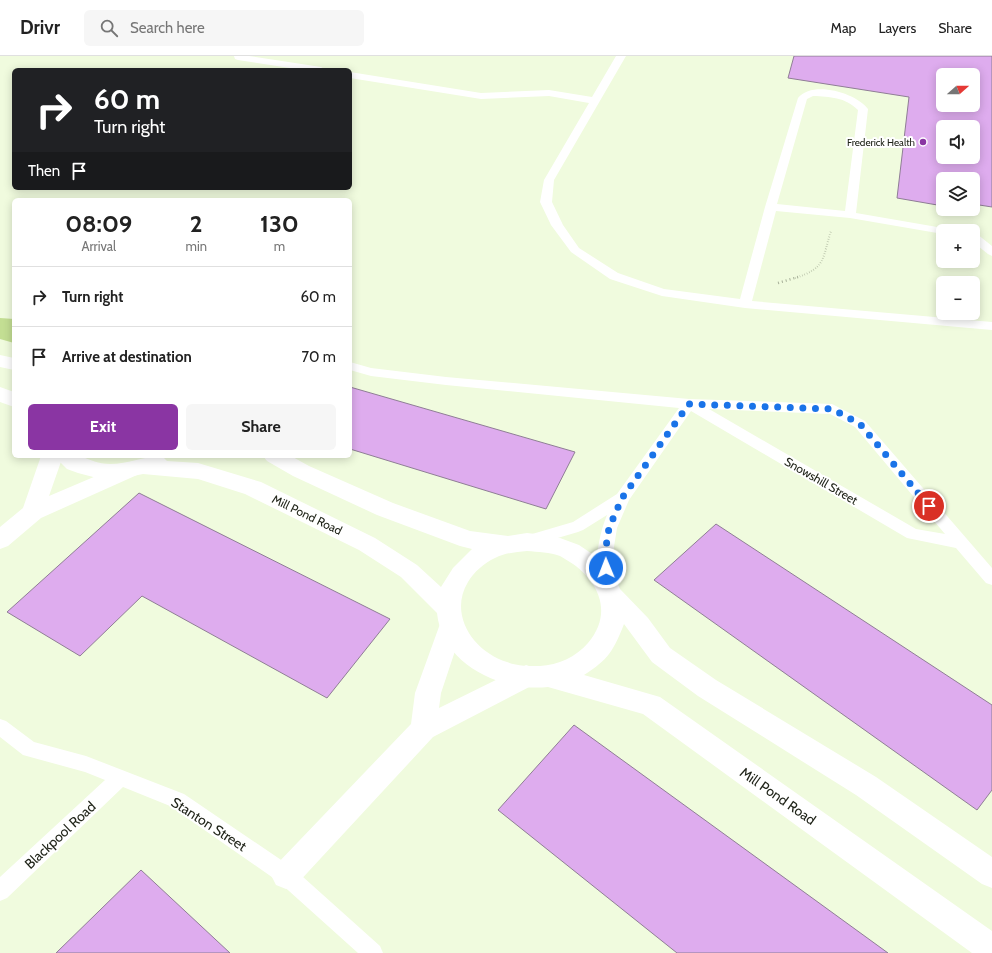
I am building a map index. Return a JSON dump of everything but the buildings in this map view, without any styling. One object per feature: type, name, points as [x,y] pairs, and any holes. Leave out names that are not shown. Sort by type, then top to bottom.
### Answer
[{"type":"street","points":[[0,361],[12,364]]},
{"type":"street","points":[[0,394],[12,399]]},
{"type":"street","points":[[33,512],[51,458]]},
{"type":"street","name":"Mill Pond Road","points":[[69,458],[82,466],[101,471],[137,468],[198,471],[253,488],[367,544],[409,571],[451,616],[457,638],[473,656],[494,669],[520,677],[537,676],[573,669],[594,656],[608,638],[614,617],[610,590]]},
{"type":"street","name":"Mill Pond Road","points":[[137,468],[164,458]]},
{"type":"street","points":[[278,458],[301,471],[385,509],[468,540],[515,544]]},
{"type":"street","points":[[0,540],[33,512],[137,468]]},
{"type":"street","points":[[424,729],[428,693],[451,616],[449,599],[456,581],[468,565],[485,553],[527,542],[549,544],[570,551],[589,562],[661,655],[707,688],[866,786],[992,874]]},
{"type":"street","points":[[286,875],[424,729],[537,676]]},
{"type":"street","name":"Mill Pond Road","points":[[537,676],[613,693],[651,705],[992,949]]},
{"type":"lane","points":[[621,56],[549,180],[546,202],[556,225],[575,250],[614,276],[662,292],[746,304],[992,326]]},
{"type":"lane","points":[[238,57],[307,68]]},
{"type":"lane","points":[[352,75],[481,96],[549,93],[596,101]]},
{"type":"lane","points":[[746,304],[771,207],[802,98],[811,93],[837,94],[855,101],[863,109],[850,215]]},
{"type":"lane","points":[[771,207],[801,212],[850,215],[936,230]]},
{"type":"lane","points":[[980,242],[992,252]]},
{"type":"lane","points":[[352,367],[372,372],[439,380],[689,404],[832,409],[860,424],[958,542],[992,579]]},
{"type":"lane","points":[[610,590],[605,553],[609,528],[622,498],[689,404]]},
{"type":"lane","name":"Snowshill Street","points":[[689,404],[912,534],[958,542]]},
{"type":"lane","points":[[515,544],[578,526],[622,498]]},
{"type":"lane","name":"Stanton Street","points":[[0,727],[29,748],[86,764],[177,800],[286,875],[372,953]]},
{"type":"lane","name":"Blackpool Road","points":[[0,891],[120,778]]},
{"type":"path","points":[[778,283],[804,275],[820,265],[824,259],[831,231],[843,227],[850,215]]},
{"type":"green space","points":[[0,318],[12,319],[12,342],[0,339]]},
{"type":"place","name":"Frederick Health","points":[[923,142]]},
{"type":"route","points":[[606,568],[605,553],[609,528],[622,498],[689,404],[832,409],[860,424],[929,506]]}]
